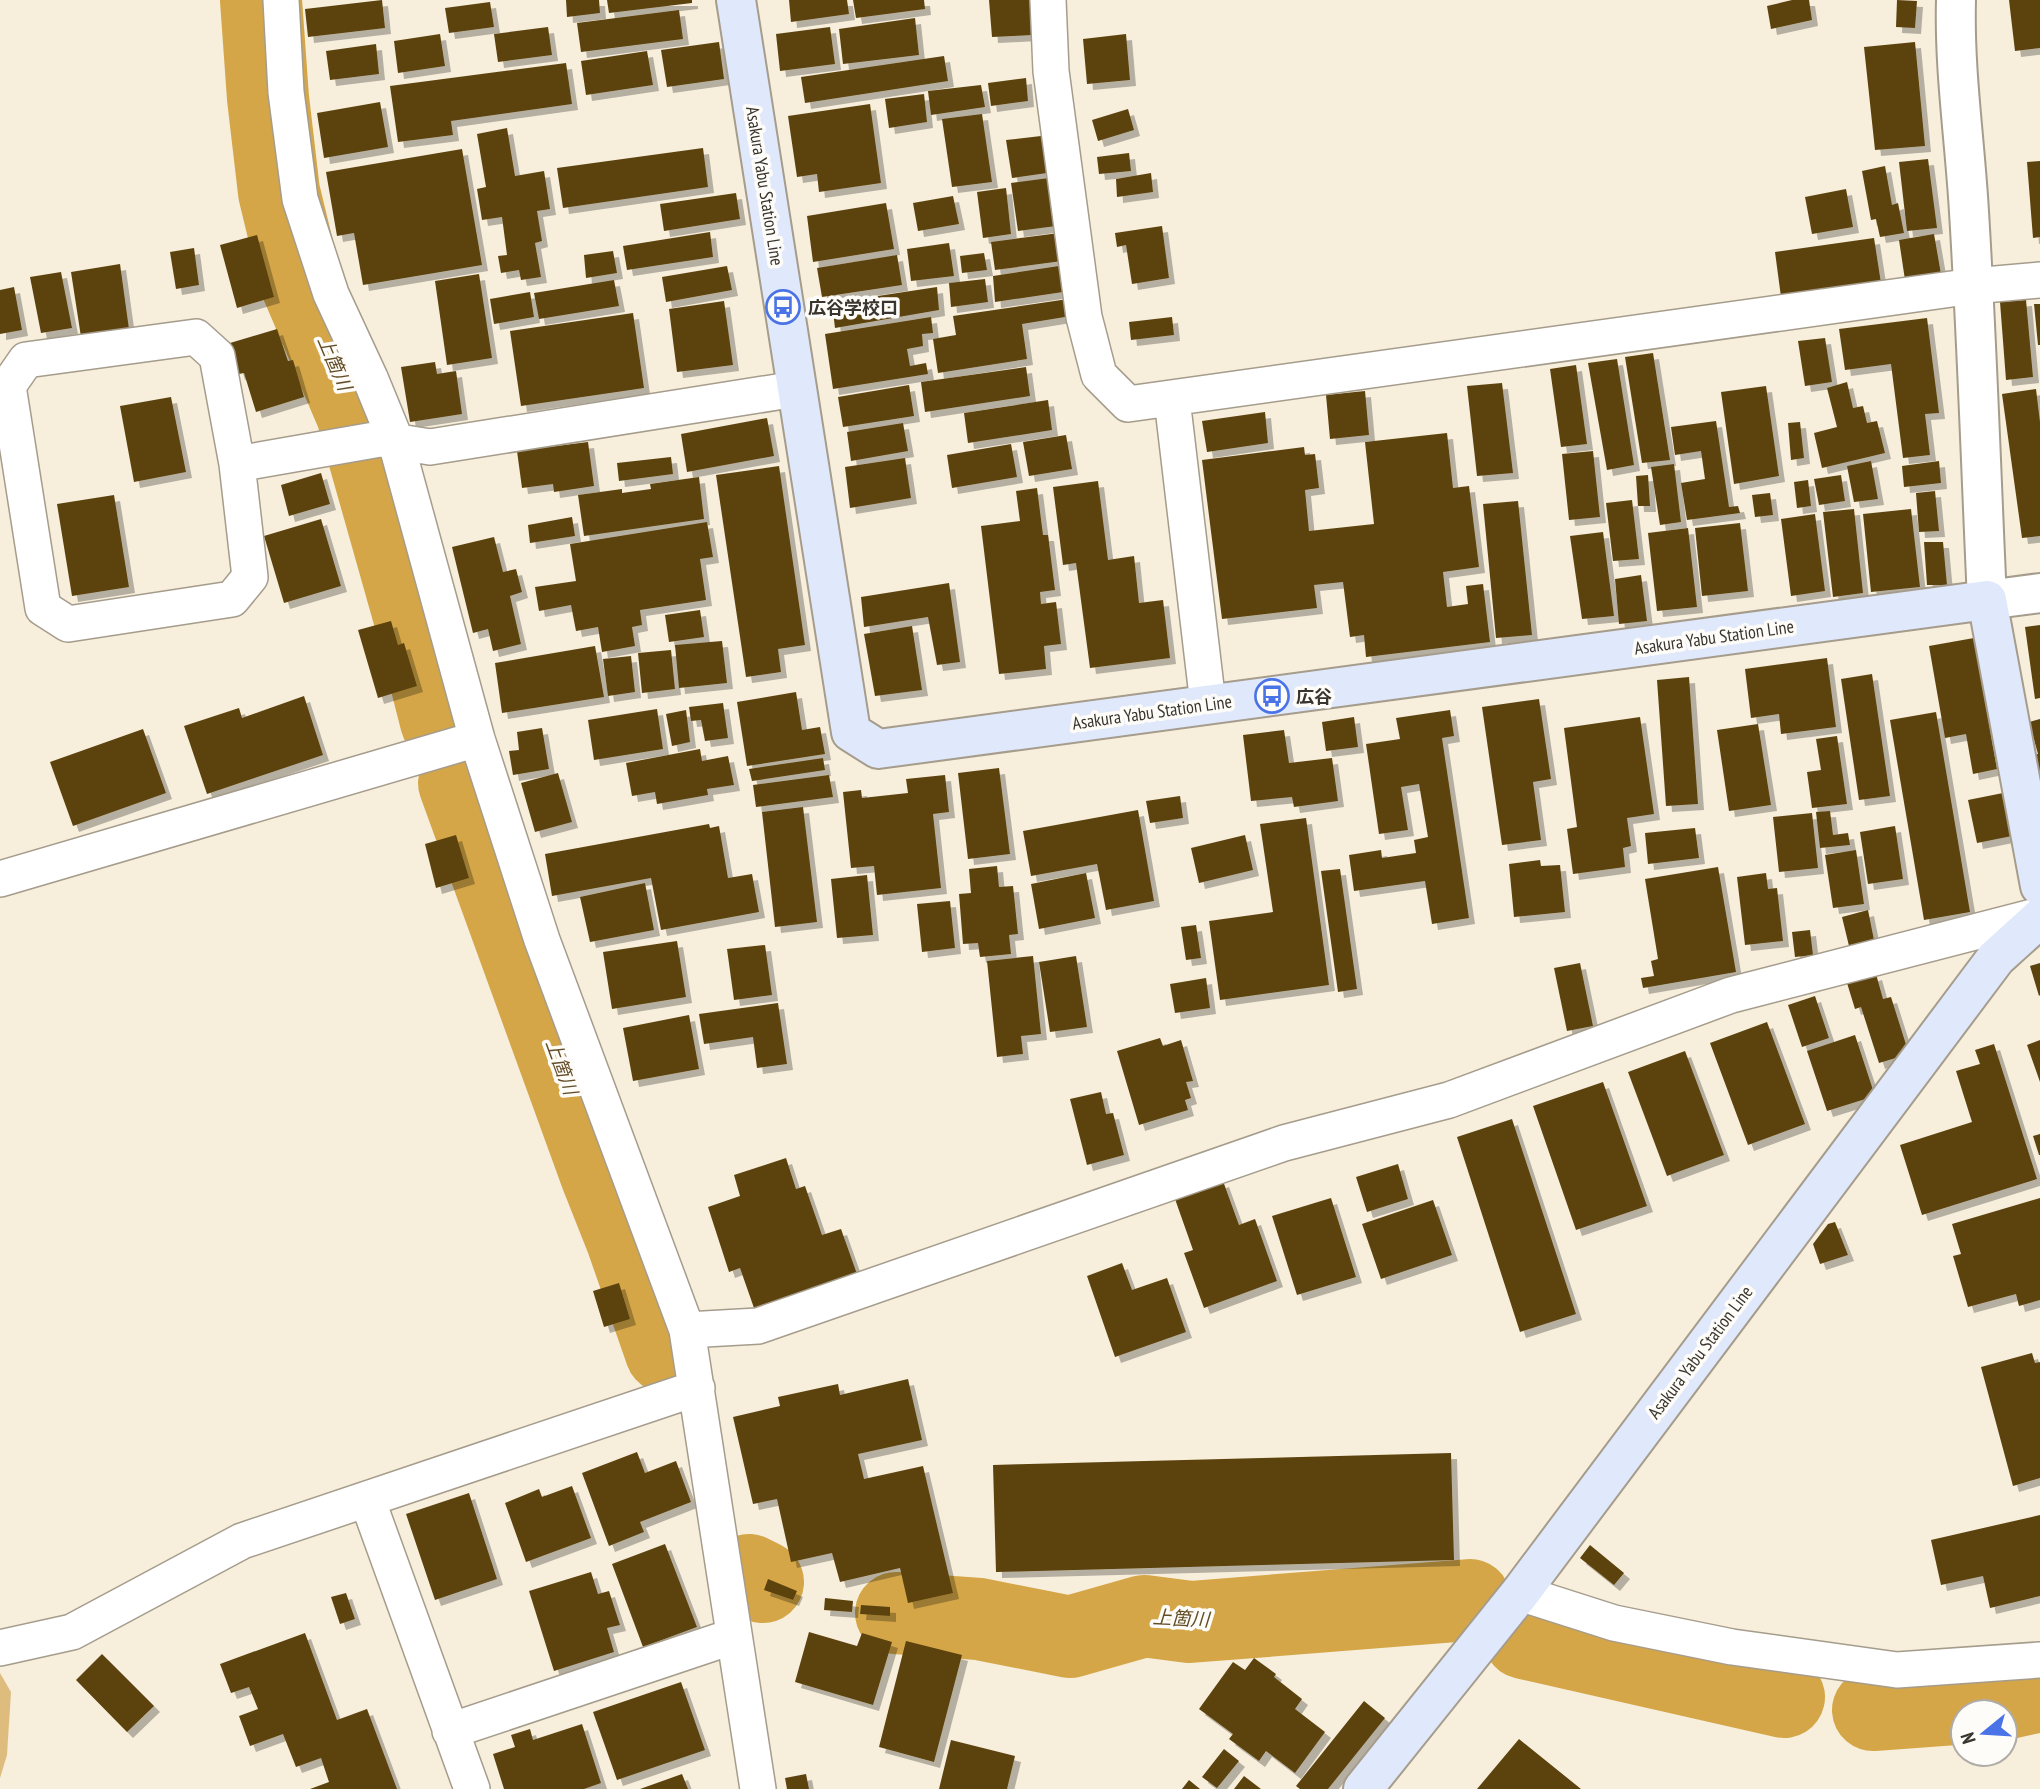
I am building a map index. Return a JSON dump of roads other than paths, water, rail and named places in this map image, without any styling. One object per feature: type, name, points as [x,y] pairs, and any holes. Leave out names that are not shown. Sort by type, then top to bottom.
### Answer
[{"type":"main road","name":"Asakura Yabu Station Line","points":[[736,0],[850,732],[878,749],[1987,600]]},
{"type":"main road","points":[[1987,600],[2040,886]]},
{"type":"main road","name":"Asakura Yabu Station Line","points":[[1363,1789],[1520,1593],[1996,958],[2040,917]]},
{"type":"street","points":[[281,0],[286,92],[300,199],[331,294],[370,378],[377,441],[478,738],[541,940],[687,1330],[758,1789]]},
{"type":"street","points":[[1048,0],[1051,71],[1082,303],[1099,375],[1128,404],[1973,286],[2040,280]]},
{"type":"street","points":[[1956,0],[1958,103],[1969,205],[1987,600],[2040,593]]},
{"type":"street","points":[[196,337],[217,356],[237,464],[250,577],[232,599],[68,624],[43,607],[8,386],[26,360],[196,337]]},
{"type":"street","points":[[237,464],[377,441],[430,447],[796,389]]},
{"type":"street","points":[[1172,398],[1208,704]]},
{"type":"street","points":[[0,879],[478,738]]},
{"type":"street","points":[[687,1330],[758,1326],[1284,1143],[1449,1100],[1731,995],[2040,917]]},
{"type":"street","points":[[0,1648],[72,1632],[242,1541],[697,1388]]},
{"type":"street","points":[[367,1499],[472,1789]]},
{"type":"street","points":[[1520,1593],[1614,1623],[1732,1647],[1897,1670],[2040,1660]]},
{"type":"street","points":[[450,1731],[734,1636]]},
{"type":"waterway","name":"上箇川","points":[[261,0],[268,98],[279,192],[301,283],[357,414],[441,721]]},
{"type":"waterway","name":"上箇川","points":[[459,783],[666,1352]]},
{"type":"waterway","name":"上箇川","points":[[749,1575],[763,1582]]},
{"type":"waterway","name":"上箇川","points":[[896,1613],[979,1619],[1070,1637],[1144,1616],[1190,1622],[1470,1600]]},
{"type":"waterway","name":"上箇川","points":[[1524,1638],[1784,1697]]},
{"type":"waterway","name":"上箇川","points":[[1873,1710],[1995,1701],[2040,1691]]},
{"type":"place","name":"広谷学校口","points":[[783,307]]},
{"type":"place","name":"広谷","points":[[1272,696]]}]
